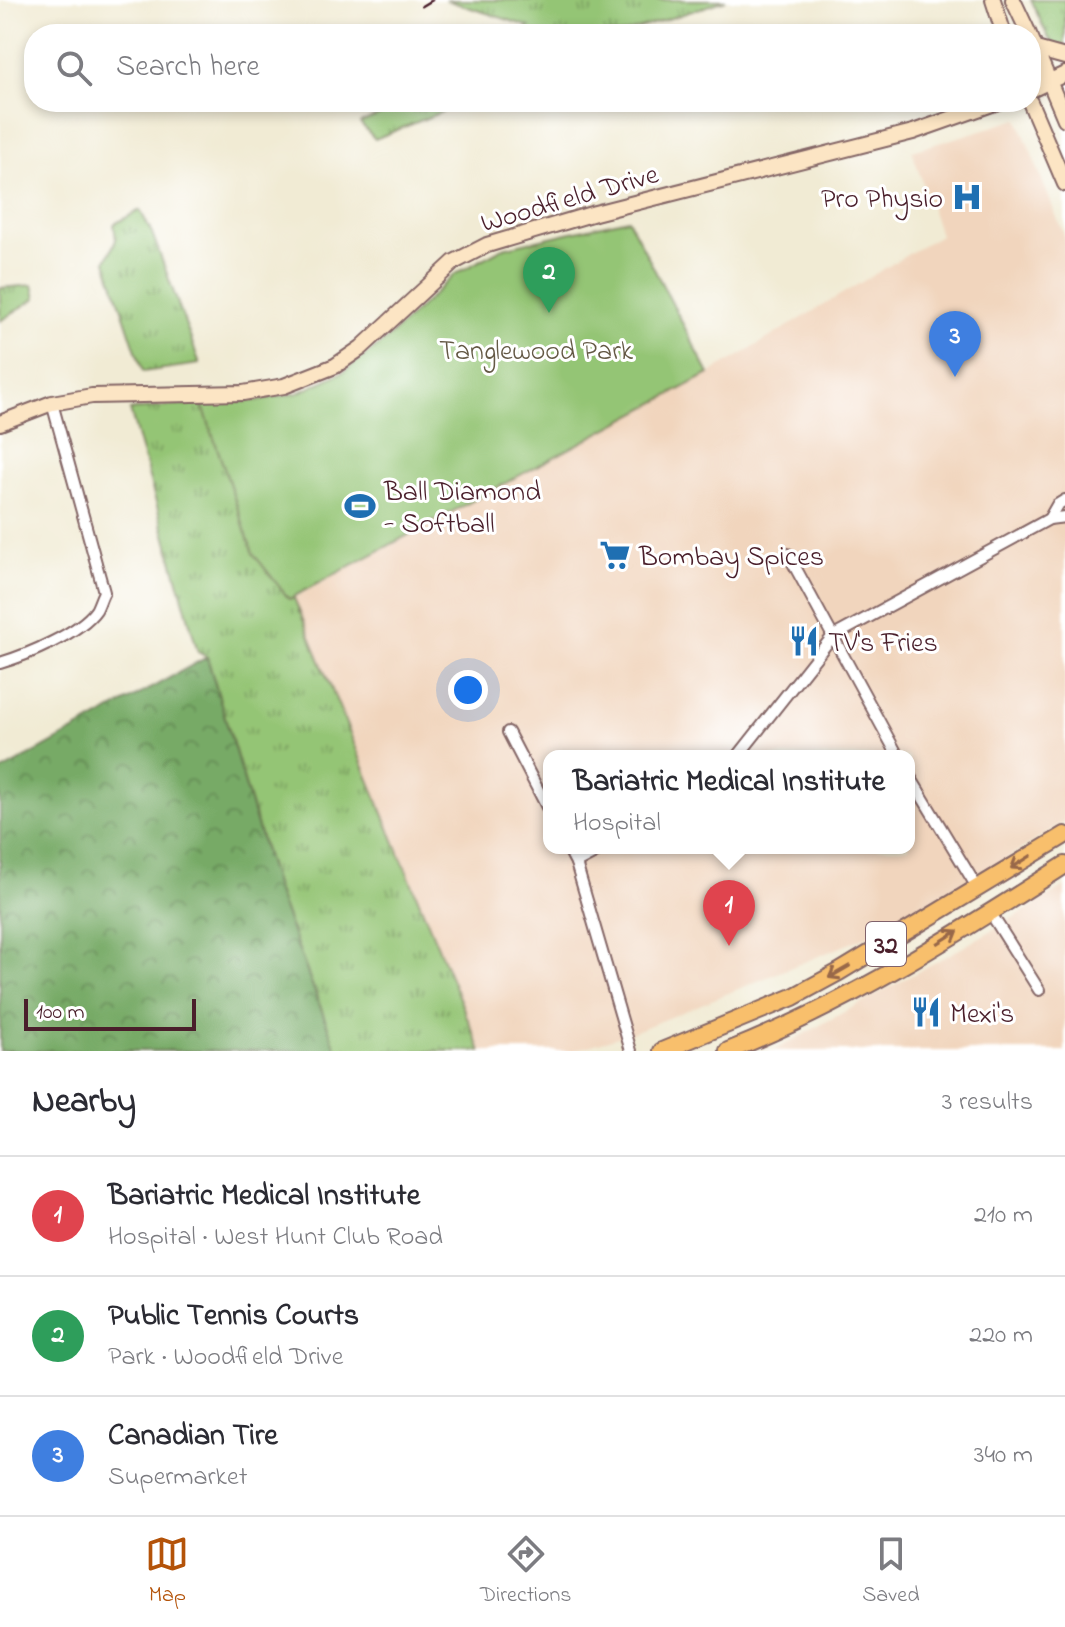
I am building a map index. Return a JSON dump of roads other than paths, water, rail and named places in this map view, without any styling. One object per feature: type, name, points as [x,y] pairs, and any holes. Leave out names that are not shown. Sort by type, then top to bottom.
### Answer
[{"type":"main road","name":"32","points":[[662,1051],[793,997],[1065,835]]},
{"type":"main road","name":"32","points":[[728,1051],[816,1013],[879,980],[1065,865]]},
{"type":"main road","points":[[978,889],[990,912]]},
{"type":"street","points":[[993,0],[1001,24]]},
{"type":"street","points":[[1013,0],[1024,24]]},
{"type":"street","points":[[1041,45],[1065,57]]},
{"type":"street","points":[[1041,62],[1065,119]]},
{"type":"street","points":[[1041,86],[1065,74]]},
{"type":"street","name":"Woodfield Drive","points":[[0,423],[52,403],[92,396],[243,393],[284,386],[335,366],[361,348],[454,262],[487,245],[605,210],[913,132],[970,112]]},
{"type":"street","points":[[1034,112],[1065,184]]},
{"type":"street","points":[[0,663],[27,653],[81,625],[96,609],[104,592],[52,403]]},
{"type":"street","points":[[1049,519],[1057,505],[1065,500]]},
{"type":"street","points":[[743,750],[832,637],[1049,519],[1065,517]]},
{"type":"street","points":[[788,554],[895,750]]},
{"type":"street","points":[[508,732],[543,799]]},
{"type":"street","points":[[915,785],[978,889]]},
{"type":"street","points":[[571,854],[631,1051]]},
{"type":"street","points":[[576,863],[593,854]]},
{"type":"street","points":[[990,912],[1039,990]]},
{"type":"railway","points":[[422,6],[432,0]]},
{"type":"place","name":"Pro Physio","points":[[967,197]]},
{"type":"place","name":"Public Tennis Courts","points":[[549,313]]},
{"type":"place","name":"Canadian Tire","points":[[955,377]]},
{"type":"place","name":"Ball Diamond - Softball","points":[[360,506]]},
{"type":"place","name":"Bombay Spices","points":[[615,555]]},
{"type":"place","name":"TV's Fries","points":[[804,641]]},
{"type":"place","name":"Bariatric Medical Institute","points":[[729,946]]},
{"type":"place","name":"Mexi's","points":[[926,1012]]},
{"type":"park label","name":"Tanglewood Park","points":[[536,349]]}]
